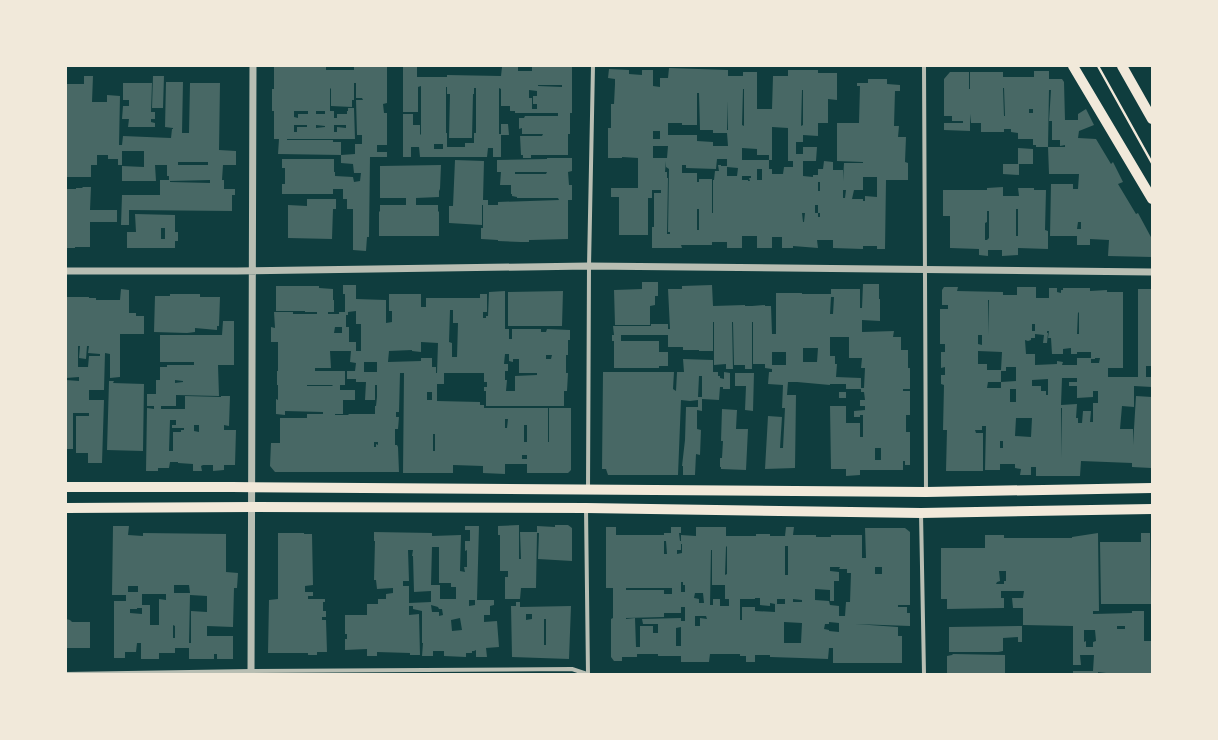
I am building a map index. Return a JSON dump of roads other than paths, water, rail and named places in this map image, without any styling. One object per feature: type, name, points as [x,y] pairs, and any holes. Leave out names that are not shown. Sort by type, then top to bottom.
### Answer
[{"type":"main road","points":[[1073,66],[1152,199]]},
{"type":"main road","points":[[1122,66],[1152,119]]},
{"type":"main road","points":[[66,487],[926,492],[1152,488]]},
{"type":"main road","points":[[66,508],[586,508],[921,513],[1152,509]]},
{"type":"street","points":[[250,672],[253,66]]},
{"type":"street","points":[[588,489],[589,266],[593,66]]},
{"type":"street","points":[[924,66],[926,492]]},
{"type":"street","points":[[66,271],[252,271],[589,266],[1152,272]]},
{"type":"street","points":[[66,674],[572,669],[587,674],[586,508]]},
{"type":"street","points":[[921,513],[924,674]]}]
